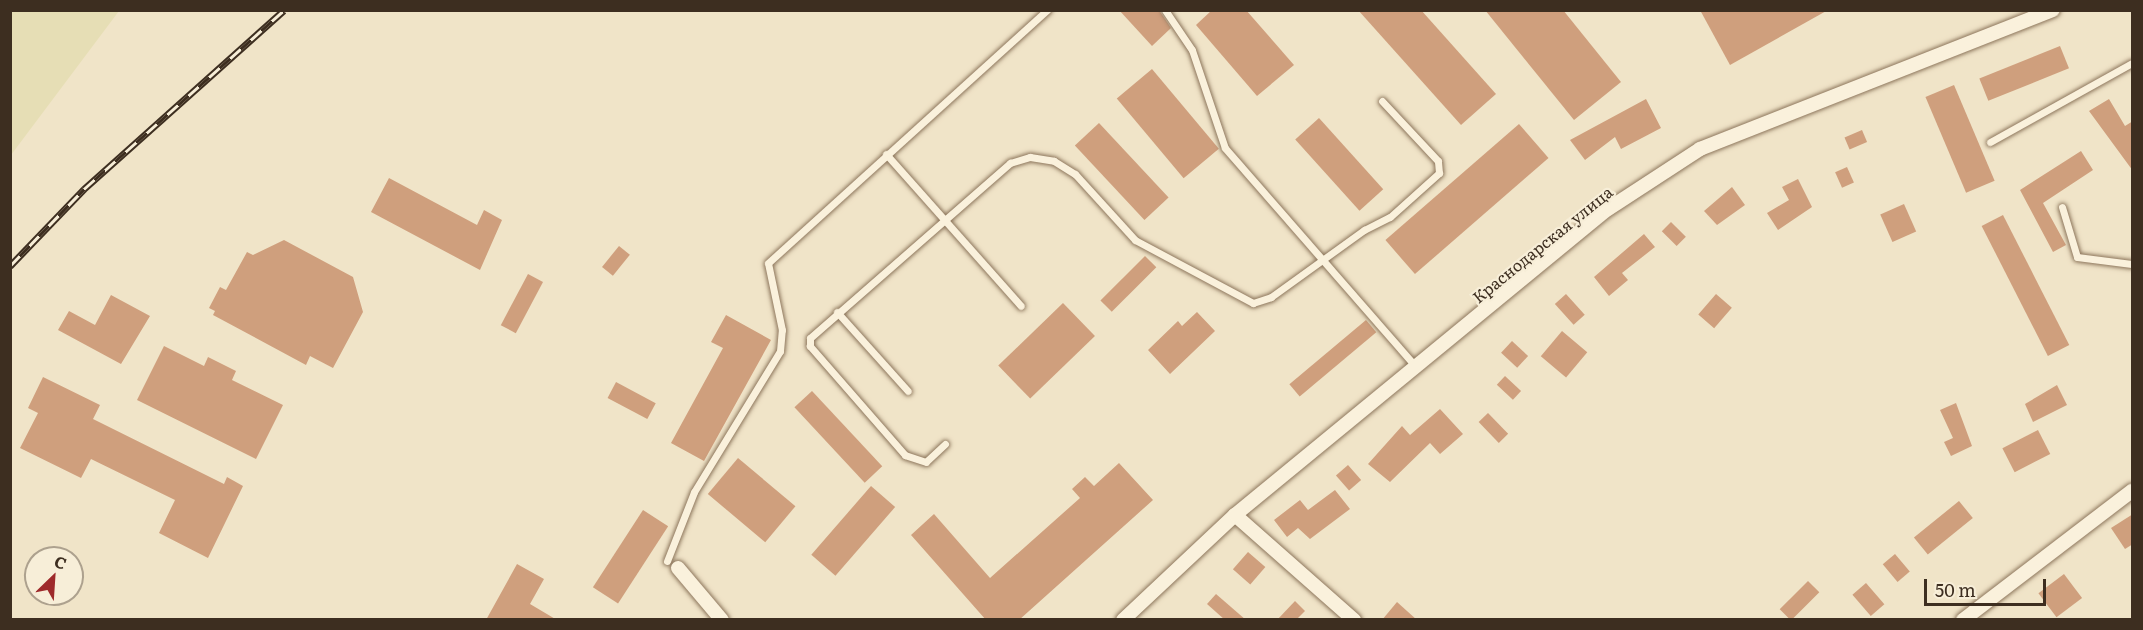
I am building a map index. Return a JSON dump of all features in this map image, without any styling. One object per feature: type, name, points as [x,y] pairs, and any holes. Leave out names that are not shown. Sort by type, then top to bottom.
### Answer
[{"type":"street","name":"Краснодарская улица","points":[[1123,620],[1235,514],[1608,209],[1700,149],[2053,10]]},
{"type":"street","points":[[1962,620],[2133,491]]},
{"type":"street","points":[[1235,514],[1354,620]]},
{"type":"street","points":[[672,565],[722,620]]},
{"type":"lane","points":[[672,565],[694,492],[780,351],[782,330],[768,263],[1047,10]]},
{"type":"lane","points":[[1165,10],[1192,51],[1225,148],[1416,367]]},
{"type":"lane","points":[[1990,142],[2133,63]]},
{"type":"lane","points":[[945,444],[926,462],[905,455],[810,346],[810,338],[1010,163],[1030,156],[1054,160],[1075,174],[1135,240],[1253,303],[1272,297],[1390,217],[1439,173],[1438,161],[1382,100]]},
{"type":"lane","points":[[886,154],[1021,306]]},
{"type":"lane","points":[[2062,207],[2077,257],[2133,264]]},
{"type":"lane","points":[[837,312],[908,391]]},
{"type":"shaded area","points":[[10,11],[119,11],[11,155]]},
{"type":"building","points":[[1119,10],[1159,10],[1171,28],[1152,46]]},
{"type":"building","points":[[1212,10],[1246,10],[1294,65],[1257,96],[1196,25]]},
{"type":"building","points":[[1358,10],[1421,10],[1496,94],[1461,125]]},
{"type":"building","points":[[1485,10],[1563,10],[1621,82],[1574,120]]},
{"type":"building","points":[[1700,10],[1828,10],[1730,65]]},
{"type":"building","points":[[2060,46],[2069,68],[1988,101],[1979,79]]},
{"type":"building","points":[[1152,69],[1219,149],[1184,178],[1117,99]]},
{"type":"building","points":[[1954,85],[1995,181],[1966,193],[1925,97]]},
{"type":"building","points":[[1646,99],[1661,128],[1621,149],[1615,137],[1585,160],[1570,140]]},
{"type":"building","points":[[2109,99],[2125,126],[2133,121],[2133,171],[2089,111]]},
{"type":"building","points":[[1319,118],[1383,189],[1359,211],[1295,139]]},
{"type":"building","points":[[1099,123],[1169,198],[1144,220],[1075,146]]},
{"type":"building","points":[[1519,124],[1549,158],[1415,274],[1385,240]]},
{"type":"building","points":[[1862,130],[1867,142],[1850,149],[1845,137]]},
{"type":"building","points":[[2081,151],[2093,170],[2043,203],[2066,245],[2053,252],[2020,190]]},
{"type":"building","points":[[1847,167],[1854,183],[1842,188],[1835,172]]},
{"type":"building","points":[[389,178],[477,225],[484,210],[502,220],[480,270],[371,212]]},
{"type":"building","points":[[1798,179],[1812,207],[1778,230],[1767,213],[1789,200],[1782,187]]},
{"type":"building","points":[[1732,187],[1745,205],[1717,225],[1704,211]]},
{"type":"building","points":[[1904,204],[1916,231],[1892,242],[1880,215]]},
{"type":"building","points":[[2003,215],[2069,345],[2048,356],[1982,226]]},
{"type":"building","points":[[1671,222],[1686,237],[1677,246],[1662,231]]},
{"type":"building","points":[[1644,234],[1655,247],[1622,273],[1628,280],[1609,296],[1594,277]]},
{"type":"building","points":[[284,240],[353,277],[363,312],[333,368],[310,356],[306,365],[213,315],[215,311],[209,308],[220,287],[226,290],[247,252],[253,255]]},
{"type":"building","points":[[619,246],[630,255],[613,276],[602,267]]},
{"type":"building","points":[[1145,256],[1156,267],[1112,312],[1100,301]]},
{"type":"building","points":[[528,274],[543,282],[516,333],[501,325]]},
{"type":"building","points":[[1566,294],[1585,315],[1574,325],[1555,304]]},
{"type":"building","points":[[1716,294],[1732,308],[1714,328],[1698,314]]},
{"type":"building","points":[[111,295],[150,316],[121,364],[58,330],[69,311],[95,325]]},
{"type":"building","points":[[1063,303],[1095,336],[1030,399],[998,366]]},
{"type":"building","points":[[1197,312],[1215,331],[1170,374],[1148,350],[1178,321],[1182,326]]},
{"type":"building","points":[[726,315],[771,340],[704,461],[671,443],[723,348],[711,342]]},
{"type":"building","points":[[1366,320],[1376,332],[1300,397],[1289,384]]},
{"type":"building","points":[[1562,331],[1587,352],[1566,377],[1541,356]]},
{"type":"building","points":[[1512,341],[1528,356],[1517,368],[1501,353]]},
{"type":"building","points":[[164,346],[204,366],[208,357],[236,371],[232,380],[283,405],[256,459],[137,400]]},
{"type":"building","points":[[1505,376],[1521,391],[1513,400],[1497,385]]},
{"type":"building","points":[[43,377],[100,405],[93,419],[224,484],[227,477],[243,486],[208,558],[159,533],[175,500],[91,459],[81,478],[20,448],[38,413],[28,408]]},
{"type":"building","points":[[616,382],[656,403],[647,419],[608,398]]},
{"type":"building","points":[[2057,385],[2067,405],[2033,422],[2025,404]]},
{"type":"building","points":[[812,391],[882,466],[865,483],[794,407]]},
{"type":"building","points":[[1956,403],[1972,446],[1951,456],[1944,442],[1953,438],[1940,410]]},
{"type":"building","points":[[1440,409],[1463,434],[1440,454],[1430,443],[1390,482],[1368,464],[1402,426],[1410,435]]},
{"type":"building","points":[[1488,413],[1508,434],[1499,443],[1479,422]]},
{"type":"building","points":[[2038,430],[2050,454],[2015,472],[2002,448]]},
{"type":"building","points":[[738,458],[795,506],[765,542],[708,494]]},
{"type":"building","points":[[1119,463],[1153,500],[1019,620],[986,620],[911,535],[934,514],[990,578],[1080,498],[1072,489],[1085,477],[1094,486]]},
{"type":"building","points":[[1348,465],[1361,480],[1349,491],[1336,475]]},
{"type":"building","points":[[871,486],[895,507],[835,576],[811,555]]},
{"type":"building","points":[[1335,490],[1350,509],[1310,539],[1298,528],[1287,537],[1274,520],[1300,500],[1308,510]]},
{"type":"building","points":[[1959,501],[1973,518],[1928,555],[1914,538]]},
{"type":"building","points":[[643,510],[668,526],[618,603],[593,587]]},
{"type":"building","points":[[2133,514],[2133,544],[2125,549],[2111,528]]},
{"type":"building","points":[[1248,552],[1265,567],[1250,584],[1233,569]]},
{"type":"building","points":[[1895,554],[1910,572],[1898,582],[1883,564]]},
{"type":"building","points":[[517,564],[544,579],[530,604],[557,620],[486,620]]},
{"type":"building","points":[[2064,574],[2082,598],[2056,617],[2038,593]]},
{"type":"building","points":[[1808,581],[1819,592],[1792,620],[1780,609]]},
{"type":"building","points":[[1866,583],[1884,604],[1871,616],[1852,595]]},
{"type":"building","points":[[1216,594],[1246,620],[1225,620],[1207,604]]},
{"type":"building","points":[[1295,601],[1305,611],[1296,620],[1277,620]]},
{"type":"building","points":[[1397,602],[1417,620],[1382,620]]},
{"type":"railway","points":[[10,266],[84,189],[284,10]]}]
